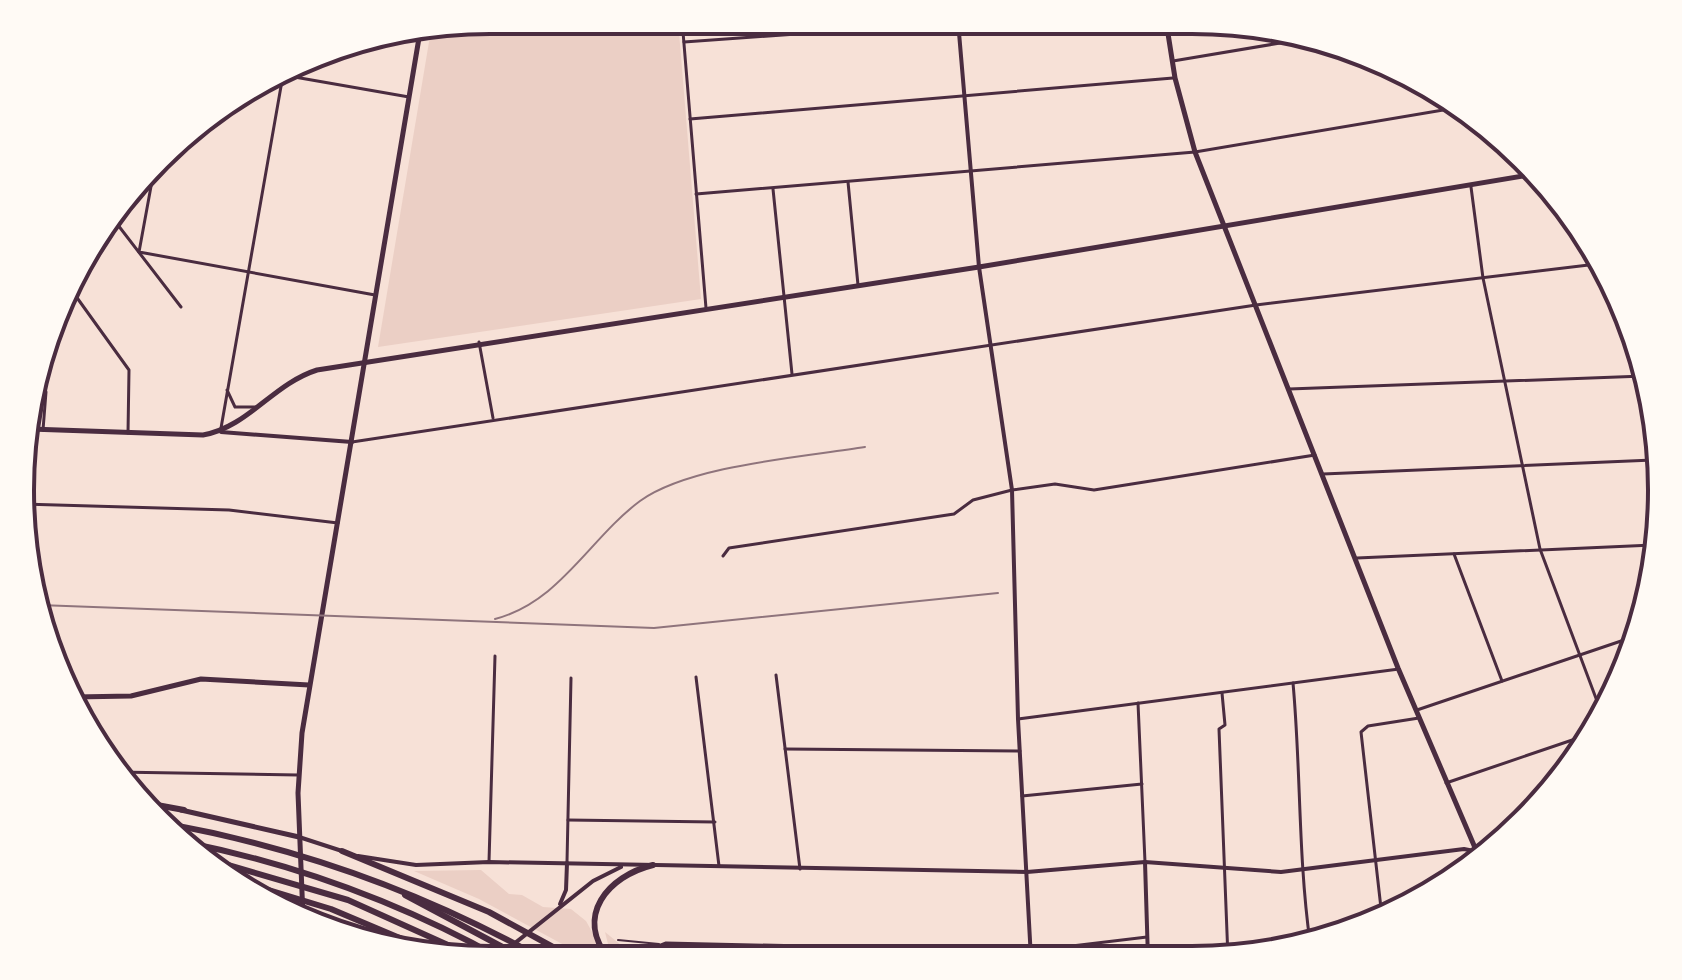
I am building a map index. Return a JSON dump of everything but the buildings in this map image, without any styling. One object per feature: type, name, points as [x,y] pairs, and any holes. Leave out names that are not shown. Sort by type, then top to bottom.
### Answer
[{"type":"highway","points":[[162,806],[184,810]]},
{"type":"highway","points":[[183,827],[282,849],[374,880],[453,912],[518,946]]},
{"type":"highway","points":[[206,847],[341,885],[432,923],[476,946]]},
{"type":"highway","points":[[342,851],[468,903],[550,946]]},
{"type":"highway","points":[[602,946],[594,931],[599,900],[622,877],[653,865]]},
{"type":"highway","points":[[233,867],[348,900],[444,943]]},
{"type":"highway","points":[[374,880],[500,946]]},
{"type":"highway","points":[[275,892],[331,909],[392,935]]},
{"type":"main road","points":[[1168,34],[1175,78],[1195,152],[1399,669],[1475,848]]},
{"type":"main road","points":[[302,905],[298,775],[309,685],[419,40]]},
{"type":"main road","points":[[38,430],[221,432],[283,386],[308,373],[364,361],[979,267],[1522,176]]},
{"type":"main road","points":[[84,697],[131,696],[201,679],[309,685]]},
{"type":"main road","points":[[160,804],[299,838]]},
{"type":"street","points":[[683,34],[706,308]]},
{"type":"street","points":[[684,42],[794,34]]},
{"type":"street","points":[[959,34],[979,267],[1012,490],[1018,719],[1030,946]]},
{"type":"street","points":[[1173,61],[1281,43]]},
{"type":"street","points":[[296,77],[409,97]]},
{"type":"street","points":[[690,119],[1175,78]]},
{"type":"street","points":[[281,85],[226,389],[221,432],[352,442],[493,418],[1256,305],[1589,265]]},
{"type":"street","points":[[696,194],[1195,152],[1443,110]]},
{"type":"street","points":[[848,182],[858,285]]},
{"type":"street","points":[[139,252],[151,185]]},
{"type":"street","points":[[1471,185],[1483,278],[1540,549],[1597,700]]},
{"type":"street","points":[[773,189],[792,374]]},
{"type":"street","points":[[119,226],[181,307]]},
{"type":"street","points":[[139,252],[375,295]]},
{"type":"street","points":[[77,297],[129,370],[128,433]]},
{"type":"street","points":[[479,342],[493,418]]},
{"type":"street","points":[[1289,389],[1633,376]]},
{"type":"street","points":[[226,389],[235,407],[259,406]]},
{"type":"street","points":[[43,430],[45,395]]},
{"type":"street","points":[[723,556],[729,548],[954,514],[973,500],[1012,490],[1055,484],[1094,490],[1316,455]]},
{"type":"street","points":[[1323,474],[1522,463],[1647,460]]},
{"type":"street","points":[[34,504],[229,510],[338,523]]},
{"type":"street","points":[[1355,558],[1644,545]]},
{"type":"street","points":[[1454,553],[1502,681]]},
{"type":"street","points":[[1416,710],[1623,640]]},
{"type":"street","points":[[489,862],[495,656]]},
{"type":"street","points":[[1018,719],[1399,669]]},
{"type":"street","points":[[776,675],[800,869]]},
{"type":"street","points":[[696,677],[719,866]]},
{"type":"street","points":[[554,912],[566,890],[571,678]]},
{"type":"street","points":[[1293,683],[1298,739],[1300,871],[1308,930]]},
{"type":"street","points":[[1222,692],[1225,725],[1219,729],[1227,944]]},
{"type":"street","points":[[1138,703],[1147,946]]},
{"type":"street","points":[[1380,905],[1361,732],[1368,726],[1419,718]]},
{"type":"street","points":[[1446,783],[1573,740]]},
{"type":"street","points":[[785,749],[1020,751]]},
{"type":"street","points":[[132,772],[298,775]]},
{"type":"street","points":[[1022,796],[1142,784]]},
{"type":"street","points":[[568,820],[715,822]]},
{"type":"street","points":[[299,838],[407,865],[489,862],[1027,872],[1145,862],[1224,869],[1300,871],[1464,849],[1470,852]]},
{"type":"street","points":[[511,946],[605,873],[631,865]]},
{"type":"street","points":[[1072,946],[1147,937]]},
{"type":"street","points":[[663,944],[827,946]]},
{"type":"lane","points":[[618,940],[663,944]]},
{"type":"shaded area","points":[[490,34],[679,34],[701,299],[378,347],[430,38]]},
{"type":"shaded area","points":[[481,870],[509,894],[522,895],[543,907],[571,909],[586,921],[600,946],[566,946],[479,899],[414,871]]},
{"type":"shaded area","points":[[605,932],[622,946],[610,946]]},
{"type":"railway","points":[[495,619],[518,611],[538,599],[573,568],[622,516],[662,489],[748,464],[865,447]]},
{"type":"railway","points":[[49,605],[654,628],[998,593]]}]
